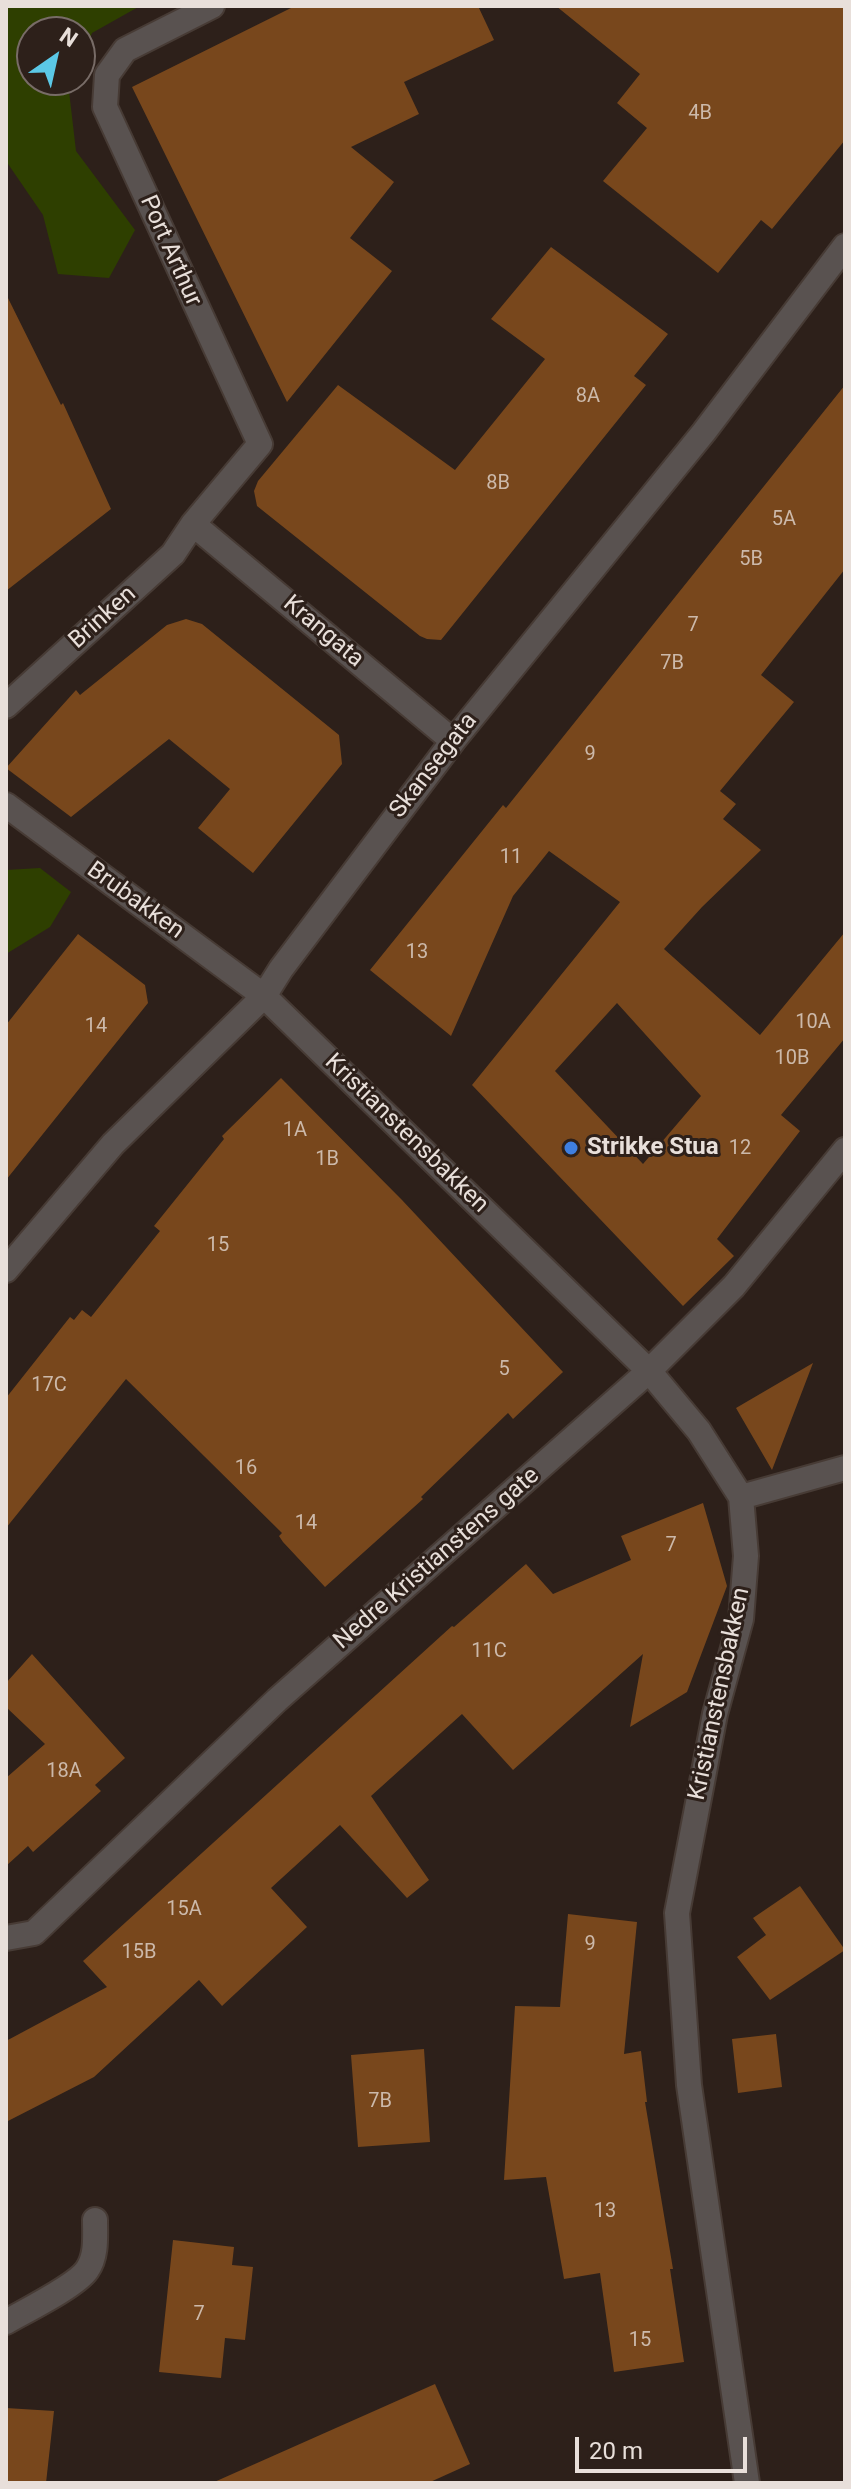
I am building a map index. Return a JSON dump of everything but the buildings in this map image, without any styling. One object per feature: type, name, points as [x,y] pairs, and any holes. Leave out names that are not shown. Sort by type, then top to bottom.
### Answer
[{"type":"street","name":"Port Arthur","points":[[193,524],[260,444],[105,107],[107,75],[125,50],[212,6]]},
{"type":"street","name":"Skansegata","points":[[6,1270],[113,1144],[264,996],[281,969],[453,741],[704,432],[845,246]]},
{"type":"street","name":"Brinken","points":[[6,706],[173,554],[193,524]]},
{"type":"street","name":"Krangata","points":[[193,524],[453,741]]},
{"type":"street","name":"Brubakken","points":[[6,805],[264,996]]},
{"type":"street","name":"Kristianstensbakken","points":[[264,996],[649,1371],[699,1431],[741,1497],[746,1556],[741,1619],[715,1714],[677,1913],[689,2085],[747,2483]]},
{"type":"street","name":"Nedre Kristianstens gate","points":[[6,1938],[34,1933],[277,1700],[649,1371],[734,1286],[845,1150]]},
{"type":"street","points":[[741,1497],[845,1468]]},
{"type":"street","points":[[6,2322],[76,2280],[87,2270],[94,2253],[95,2220]]},
{"type":"green space","points":[[6,6],[140,6],[96,31],[96,16],[16,16],[16,96],[70,96],[76,151],[135,230],[109,278],[58,274],[43,215],[6,161]]},
{"type":"green space","points":[[40,868],[71,892],[50,927],[6,954],[6,870]]},
{"type":"place","name":"Strikke Stua","points":[[571,1148]]}]
